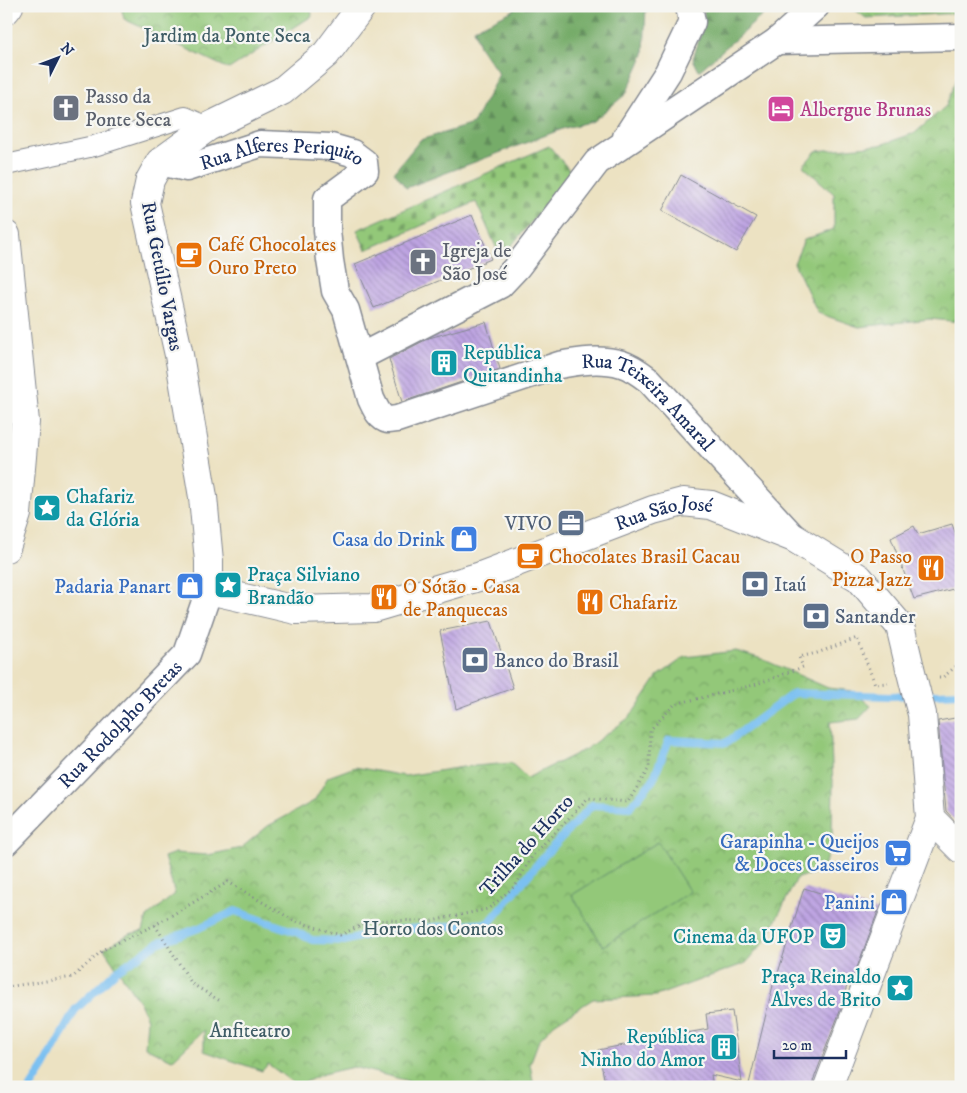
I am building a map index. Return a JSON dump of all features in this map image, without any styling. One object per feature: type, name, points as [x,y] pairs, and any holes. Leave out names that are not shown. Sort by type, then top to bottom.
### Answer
[{"type":"street","points":[[6,10],[9,6]]},
{"type":"street","name":"Rua Getúlio Vargas","points":[[209,590],[203,497],[179,355],[145,203],[150,180],[160,162],[208,127],[282,91],[326,54],[362,6]]},
{"type":"street","points":[[619,147],[668,72],[692,22],[690,6]]},
{"type":"street","points":[[360,357],[500,285],[517,267],[597,162],[778,41],[816,6]]},
{"type":"street","points":[[778,41],[961,37]]},
{"type":"street","points":[[6,165],[94,146],[185,116],[208,127]]},
{"type":"street","name":"Rua Alferes Periquito","points":[[160,162],[187,168],[260,144],[331,147],[352,153],[364,162],[365,171],[327,199],[326,220],[335,291],[346,310],[360,357]]},
{"type":"street","points":[[6,237],[25,422],[17,514],[6,548]]},
{"type":"street","name":"Rua Teixeira Amaral","points":[[360,357],[371,399],[376,410],[388,420],[398,419],[559,365],[578,361],[623,364],[649,380],[794,538]]},
{"type":"street","name":"Rua São José","points":[[209,590],[296,610],[373,608],[478,576],[653,510],[683,502],[712,505],[794,538],[859,578],[900,626],[920,711],[930,818]]},
{"type":"street","name":"Rua Rodolpho Bretas","points":[[6,842],[187,654],[209,590]]},
{"type":"street","points":[[828,1087],[930,818],[961,850]]},
{"type":"path","name":"Trilha do Horto","points":[[155,926],[228,882],[293,920],[340,935],[373,920],[432,921],[488,909],[516,885],[532,856],[588,798],[628,802],[648,768],[650,730],[675,704],[754,686],[803,667],[799,657],[857,638]]},
{"type":"path","points":[[942,678],[961,662]]},
{"type":"path","points":[[6,987],[73,977],[104,949],[155,926],[192,984],[222,1002]]},
{"type":"green space","name":"Jardim da Ponte Seca","points":[[121,6],[311,6],[312,16],[229,69],[124,19]]},
{"type":"green space","points":[[514,6],[646,6],[644,54],[626,94],[593,121],[565,128],[406,188],[394,172],[420,140],[473,124],[499,74],[479,46],[474,29],[514,10]]},
{"type":"green space","points":[[704,6],[773,6],[699,71],[693,59],[704,23]]},
{"type":"green space","points":[[857,6],[961,6],[961,13],[866,18],[854,9]]},
{"type":"green space","points":[[961,76],[961,322],[930,319],[859,327],[818,313],[794,263],[804,240],[834,229],[834,194],[803,166],[816,151],[880,145],[915,133],[946,106],[956,79]]},
{"type":"green space","points":[[549,146],[572,173],[501,258],[476,202],[366,250],[357,230]]},
{"type":"green space","name":"Horto dos Contos","points":[[736,651],[762,659],[828,688],[852,691],[871,706],[859,719],[830,722],[833,784],[832,836],[823,871],[797,878],[766,940],[746,963],[656,996],[593,999],[554,1024],[539,1040],[530,1064],[534,1087],[421,1087],[405,1080],[353,1067],[323,1074],[297,1086],[268,1064],[262,1071],[204,1051],[204,1030],[172,1060],[145,1047],[147,1019],[140,1003],[104,949],[129,934],[143,931],[147,917],[175,894],[164,857],[175,853],[208,855],[241,848],[268,826],[314,801],[328,777],[355,767],[405,776],[463,767],[511,763],[527,778],[586,749],[630,717],[658,676],[685,657]]},
{"type":"green space","points":[[658,842],[690,892],[603,946],[572,895]]},
{"type":"building","points":[[681,175],[756,217],[736,252],[662,211]]},
{"type":"building","name":"Igreja de São José","points":[[472,215],[491,259],[374,308],[355,264]]},
{"type":"building","name":"República Quitandinha","points":[[486,322],[500,369],[402,402],[389,359],[429,338]]},
{"type":"building","name":"O Passo Pizza Jazz","points":[[952,524],[961,549],[961,587],[914,599],[891,538],[914,526],[918,534]]},
{"type":"building","name":"Banco do Brasil","points":[[491,621],[513,688],[456,709],[440,631]]},
{"type":"building","points":[[961,717],[961,822],[956,822],[946,811],[938,721]]},
{"type":"building","points":[[804,888],[878,911],[852,981],[848,980],[842,1006],[813,1081],[813,1087],[761,1087],[749,1084],[776,973],[778,973]]},
{"type":"building","points":[[732,1011],[742,1082],[711,1075],[713,1087],[606,1087],[598,1050],[708,1029],[706,1014]]},
{"type":"waterway","points":[[31,1087],[75,1010],[115,972],[158,943],[199,928],[235,911],[296,932],[312,940],[345,941],[382,931],[489,923],[544,856],[592,805],[630,807],[653,780],[669,740],[726,743],[794,693],[891,696],[961,693]]},
{"type":"place","name":"Passo da Ponte Seca","points":[[66,108]]},
{"type":"place","name":"Albergue Brunas","points":[[781,109]]},
{"type":"place","name":"Café Chocolates Ouro Preto","points":[[189,255]]},
{"type":"place","name":"Igreja de São José","points":[[423,262]]},
{"type":"place","name":"República Quitandinha","points":[[444,363]]},
{"type":"place","name":"Chafariz da Glória","points":[[47,508]]},
{"type":"place","name":"VIVO","points":[[571,523]]},
{"type":"place","name":"Casa do Drink","points":[[464,539]]},
{"type":"place","name":"Chocolates Brasil Cacau","points":[[530,556]]},
{"type":"place","name":"O Passo Pizza Jazz","points":[[931,568]]},
{"type":"place","name":"Itaú","points":[[755,584]]},
{"type":"place","name":"Praça Silviano Brandão","points":[[228,585]]},
{"type":"place","name":"Padaria Panart","points":[[190,586]]},
{"type":"place","name":"O Sótão - Casa de Panquecas","points":[[384,597]]},
{"type":"place","name":"Chafariz","points":[[590,602]]},
{"type":"place","name":"Santander","points":[[816,616]]},
{"type":"place","name":"Banco do Brasil","points":[[475,660]]},
{"type":"place","name":"Garapinha - Queijos & Doces Casseiros","points":[[898,853]]},
{"type":"place","name":"Panini","points":[[894,902]]},
{"type":"place","name":"Cinema da UFOP","points":[[833,936]]},
{"type":"place","name":"Praça Reinaldo Alves de Brito","points":[[900,988]]},
{"type":"place","name":"República Ninho do Amor","points":[[724,1047]]},
{"type":"park label","name":"Anfiteatro","points":[[250,1030]]}]
